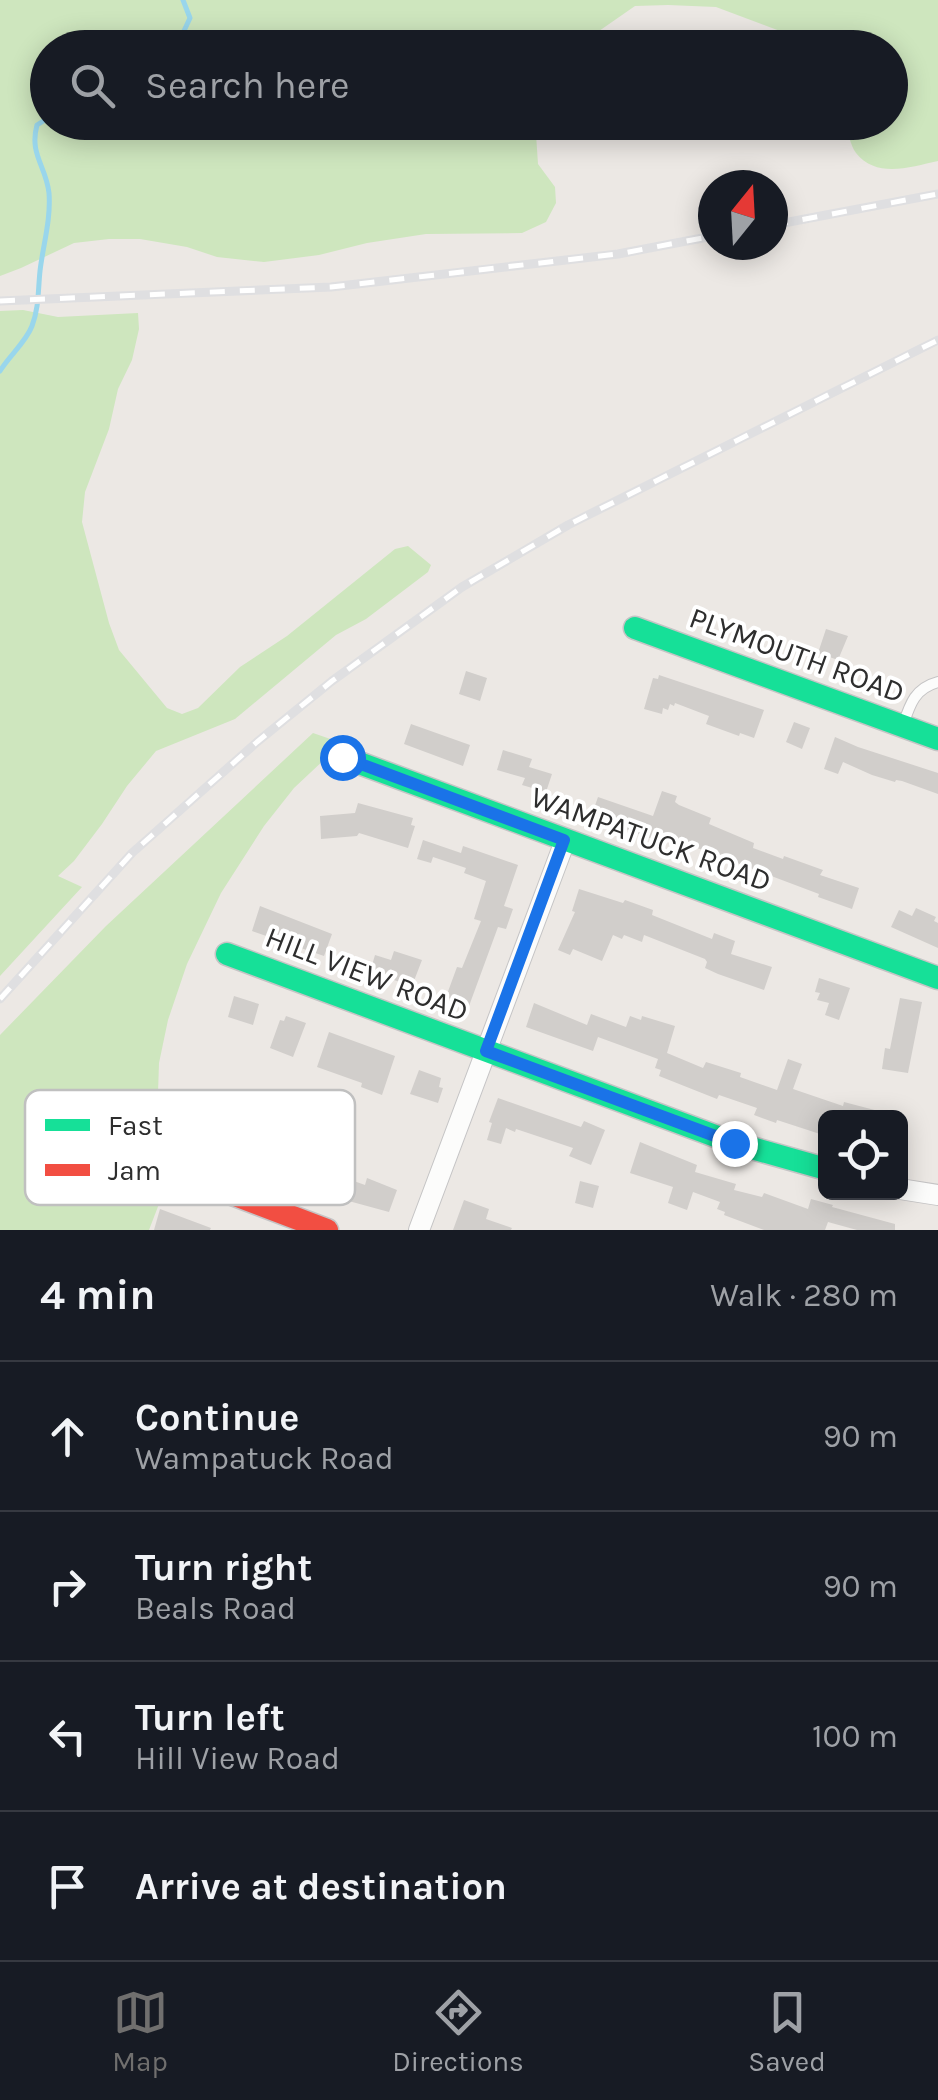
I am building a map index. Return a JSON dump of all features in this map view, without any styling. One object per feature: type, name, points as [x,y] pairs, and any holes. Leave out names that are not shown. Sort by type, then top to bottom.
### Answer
[{"type":"street","name":"PLYMOUTH ROAD","points":[[635,628],[938,739]]},
{"type":"street","name":"WAMPATUCK ROAD","points":[[342,757],[938,978]]},
{"type":"street","points":[[419,1230],[564,840]]},
{"type":"street","name":"HILL VIEW ROAD","points":[[228,954],[734,1143],[818,1166]]},
{"type":"street","points":[[908,1190],[938,1196]]},
{"type":"street","points":[[260,1205],[327,1230]]},
{"type":"lane","points":[[902,726],[914,696],[924,686],[938,682]]},
{"type":"green space","points":[[0,0],[938,0],[938,161],[884,169],[864,161],[850,140],[908,140],[908,30],[777,30],[716,7],[668,5],[635,6],[600,30],[30,30],[30,140],[536,140],[538,164],[555,187],[556,203],[546,222],[522,233],[426,234],[264,262],[217,257],[140,239],[109,239],[74,243],[0,276]]},
{"type":"green space","points":[[23,310],[58,317],[138,313],[139,329],[132,360],[118,389],[109,429],[85,492],[82,522],[119,650],[167,708],[182,714],[198,708],[240,667],[287,636],[395,549],[408,546],[431,565],[428,572],[366,619],[336,635],[235,719],[156,751],[74,861],[58,876],[82,887],[0,976],[0,311]]},
{"type":"green space","points":[[313,733],[342,743],[294,788],[221,893],[187,964],[168,1020],[158,1090],[25,1090],[25,1205],[159,1205],[149,1230],[0,1230],[0,1035],[106,926]]},
{"type":"building","points":[[826,629],[848,636],[838,660],[818,653]]},
{"type":"building","points":[[466,671],[487,678],[480,701],[459,694]]},
{"type":"building","points":[[659,675],[764,710],[754,738],[706,724],[709,716],[675,703],[668,710],[663,708],[662,714],[644,709],[653,678],[658,679]]},
{"type":"building","points":[[794,722],[810,728],[802,749],[786,742]]},
{"type":"building","points":[[411,724],[470,745],[463,766],[404,744]]},
{"type":"building","points":[[835,737],[938,773],[938,794],[872,775],[843,762],[838,774],[824,769]]},
{"type":"building","points":[[503,750],[532,759],[529,767],[552,774],[546,792],[522,785],[525,778],[497,770]]},
{"type":"building","points":[[662,791],[677,796],[675,802],[679,805],[711,818],[709,824],[754,843],[753,848],[823,870],[820,875],[859,888],[852,909],[668,837],[663,843],[590,820],[598,797],[653,816]]},
{"type":"building","points":[[358,803],[413,818],[411,825],[415,826],[408,848],[359,833],[321,839],[320,816],[355,813]]},
{"type":"building","points":[[423,840],[461,853],[463,846],[518,865],[504,906],[513,909],[506,929],[498,927],[469,1006],[446,997],[481,921],[474,919],[486,881],[464,873],[466,868],[433,857],[431,863],[417,859]]},
{"type":"building","points":[[579,889],[653,910],[652,915],[712,939],[714,933],[735,941],[731,954],[772,967],[764,990],[718,974],[705,968],[705,959],[644,935],[642,942],[613,935],[602,961],[573,949],[570,955],[558,950],[575,912],[572,911]]},
{"type":"building","points":[[260,906],[332,934],[324,956],[252,931]]},
{"type":"building","points":[[916,908],[936,917],[938,948],[891,927],[899,910],[912,916]]},
{"type":"building","points":[[394,951],[422,960],[412,986],[370,972],[375,955],[391,960]]},
{"type":"building","points":[[819,978],[850,988],[839,1020],[825,1015],[829,1003],[817,1000]]},
{"type":"building","points":[[234,996],[259,1004],[253,1025],[228,1017]]},
{"type":"building","points":[[900,998],[922,1002],[908,1073],[882,1069]]},
{"type":"building","points":[[534,1003],[587,1025],[591,1014],[626,1027],[630,1016],[641,1020],[642,1016],[675,1026],[667,1053],[703,1068],[706,1062],[777,1090],[788,1059],[802,1064],[793,1089],[843,1106],[844,1102],[875,1110],[818,1110],[818,1133],[777,1120],[776,1123],[754,1115],[757,1108],[719,1095],[717,1099],[659,1076],[661,1070],[655,1068],[658,1059],[598,1037],[593,1051],[526,1027]]},
{"type":"building","points":[[286,1016],[306,1023],[293,1057],[270,1048],[280,1020],[284,1021]]},
{"type":"building","points":[[329,1032],[395,1056],[382,1095],[361,1087],[362,1083],[317,1067]]},
{"type":"building","points":[[419,1070],[441,1078],[439,1087],[443,1088],[438,1103],[410,1094]]},
{"type":"building","points":[[498,1098],[581,1127],[584,1121],[605,1130],[591,1165],[569,1156],[573,1148],[516,1129],[515,1132],[506,1128],[501,1144],[487,1140]]},
{"type":"building","points":[[640,1142],[697,1165],[695,1172],[736,1184],[734,1190],[762,1197],[764,1193],[808,1209],[811,1199],[895,1224],[895,1230],[857,1230],[828,1222],[825,1230],[764,1230],[724,1215],[717,1209],[720,1202],[693,1192],[687,1210],[668,1203],[673,1187],[630,1173]]},
{"type":"building","points":[[367,1178],[397,1190],[389,1212],[355,1203],[355,1181],[365,1185]]},
{"type":"building","points":[[580,1181],[599,1186],[593,1208],[575,1203]]},
{"type":"building","points":[[464,1200],[489,1209],[486,1219],[511,1230],[453,1230]]},
{"type":"building","points":[[160,1209],[211,1228],[154,1230]]},
{"type":"waterway","points":[[183,0],[190,18],[184,30]]},
{"type":"waterway","points":[[0,371],[29,332],[36,312],[49,203],[35,140]]},
{"type":"railway","points":[[788,222],[938,194]]},
{"type":"railway","points":[[0,301],[331,287],[618,254],[698,239]]},
{"type":"railway","points":[[0,999],[132,853],[332,681],[462,587],[568,525],[938,340]]},
{"type":"traffic: fast","points":[[635,628],[938,739]]},
{"type":"traffic: fast","points":[[343,757],[938,978]]},
{"type":"traffic: fast","points":[[227,954],[734,1143],[818,1167]]},
{"type":"traffic: jam","points":[[261,1205],[327,1230]]},
{"type":"route","points":[[342,757],[564,840],[486,1051],[734,1143]]}]
